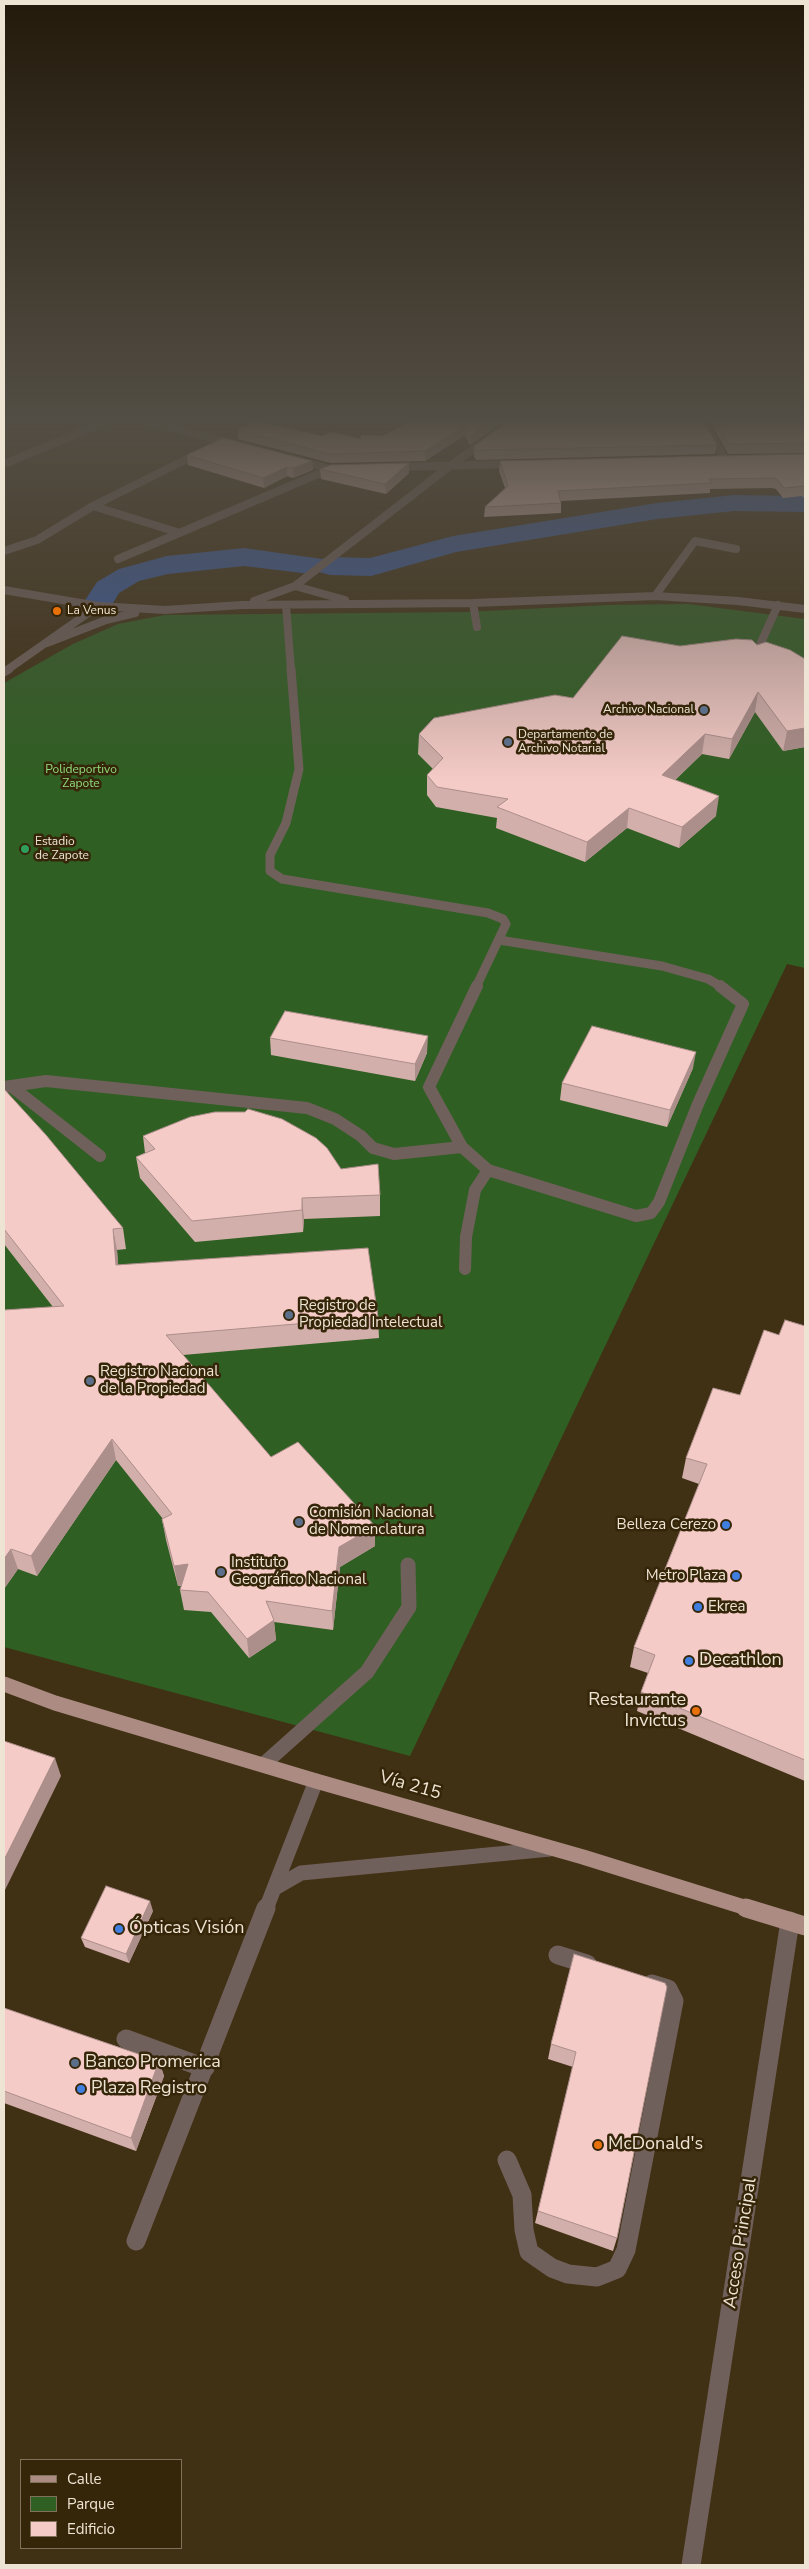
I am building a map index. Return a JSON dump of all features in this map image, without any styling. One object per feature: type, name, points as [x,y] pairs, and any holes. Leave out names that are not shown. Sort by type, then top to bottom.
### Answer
[{"type":"main road","name":"Vía 215","points":[[4,1684],[55,1703],[316,1781],[555,1849],[797,1924]]},
{"type":"street","points":[[4,551],[35,541]]},
{"type":"street","points":[[118,560],[158,541]]},
{"type":"street","points":[[242,605],[295,586],[354,541]]},
{"type":"street","points":[[655,596],[695,541],[736,549]]},
{"type":"street","points":[[295,586],[359,605]]},
{"type":"street","points":[[4,590],[98,606],[165,610]]},
{"type":"street","points":[[47,643],[106,620],[127,614],[242,605],[473,603],[655,596],[802,608],[805,599]]},
{"type":"street","points":[[473,603],[476,627]]},
{"type":"street","points":[[286,605],[299,769],[286,823],[270,855],[270,871],[282,878],[488,913],[503,919],[506,924],[499,940],[429,1087],[462,1147],[488,1170],[636,1216],[651,1213],[659,1202],[698,1104],[742,1004],[728,990],[708,979],[662,966],[499,940]]},
{"type":"street","points":[[754,658],[778,605]]},
{"type":"street","points":[[4,672],[98,606]]},
{"type":"street","points":[[7,1086],[46,1081],[307,1108],[335,1119],[361,1136],[373,1148],[394,1154],[462,1147]]},
{"type":"street","points":[[7,1086],[100,1156]]},
{"type":"street","points":[[465,1269],[466,1236],[475,1190],[488,1170]]},
{"type":"street","points":[[264,1764],[367,1672],[409,1608],[408,1565]]},
{"type":"street","points":[[136,2241],[316,1781]]},
{"type":"street","points":[[275,1888],[301,1872],[555,1849]]},
{"type":"street","name":"Acceso Principal","points":[[691,2565],[797,1924]]},
{"type":"street","points":[[558,1955],[604,1969]]},
{"type":"street","points":[[507,2160],[522,2195],[524,2230],[529,2252],[552,2268],[568,2274],[597,2277],[617,2269],[626,2250],[674,2001],[668,1989],[632,1978]]},
{"type":"street","points":[[126,2039],[205,2068]]},
{"type":"green space","name":"Polideportivo Zapote","points":[[688,604],[805,619],[805,968],[787,964],[410,1756],[4,1647],[4,683],[73,644],[118,624],[165,615],[465,612],[608,605]]},
{"type":"building","points":[[622,636],[680,646],[736,639],[752,640],[757,645],[766,642],[790,650],[805,659],[805,728],[787,731],[758,692],[732,739],[705,734],[662,775],[719,796],[682,827],[629,808],[587,842],[497,807],[508,799],[437,787],[427,775],[443,758],[419,734],[434,718],[555,695],[573,698]]},
{"type":"building","points":[[285,1011],[428,1036],[415,1064],[270,1038]]},
{"type":"building","points":[[592,1026],[696,1052],[670,1110],[562,1083]]},
{"type":"building","name":"Registro Nacional de la Propiedad","points":[[4,1089],[46,1135],[123,1228],[113,1229],[116,1265],[368,1248],[378,1317],[166,1335],[271,1457],[298,1442],[375,1526],[339,1547],[332,1611],[266,1601],[274,1620],[247,1639],[208,1592],[180,1590],[188,1564],[174,1566],[162,1519],[172,1514],[112,1439],[31,1556],[11,1549],[4,1559],[4,1310],[64,1306],[4,1229]]},
{"type":"building","points":[[248,1109],[282,1119],[316,1138],[327,1148],[341,1169],[378,1164],[380,1195],[302,1198],[302,1210],[192,1221],[136,1157],[155,1149],[143,1136],[190,1117],[215,1112],[245,1112]]},
{"type":"building","name":"Metro Plaza","points":[[785,1320],[805,1326],[805,1760],[641,1692],[655,1655],[634,1647],[707,1464],[686,1458],[713,1388],[740,1395],[764,1330],[779,1335]]},
{"type":"building","points":[[4,1741],[55,1758],[4,1860]]},
{"type":"building","name":"Ópticas Visión","points":[[106,1886],[150,1901],[126,1954],[81,1938]]},
{"type":"building","name":"McDonald's","points":[[574,1954],[665,1983],[667,1987],[617,2238],[538,2211],[576,2052],[551,2044]]},
{"type":"building","name":"Plaza Registro","points":[[4,2008],[159,2061],[131,2138],[4,2091]]},
{"type":"waterway","points":[[330,566],[371,567],[453,544],[472,541]]},
{"type":"waterway","points":[[99,602],[107,588],[129,575],[167,565],[244,557],[311,565]]},
{"type":"place","name":"La Venus","points":[[57,611]]},
{"type":"place","name":"Archivo Nacional","points":[[704,710]]},
{"type":"place","name":"Departamento de Archivo Notarial","points":[[508,742]]},
{"type":"place","name":"Estadio de Zapote","points":[[25,849]]},
{"type":"place","name":"Registro de Propiedad Intelectual","points":[[289,1315]]},
{"type":"place","name":"Registro Nacional de la Propiedad","points":[[90,1381]]},
{"type":"place","name":"Comisión Nacional de Nomenclatura","points":[[299,1522]]},
{"type":"place","name":"Belleza Cerezo","points":[[726,1525]]},
{"type":"place","name":"Instituto Geográfico Nacional","points":[[221,1572]]},
{"type":"place","name":"Metro Plaza","points":[[736,1576]]},
{"type":"place","name":"Ekrea","points":[[698,1607]]},
{"type":"place","name":"Decathlon","points":[[689,1661]]},
{"type":"place","name":"Restaurante Invictus","points":[[696,1711]]},
{"type":"place","name":"Ópticas Visión","points":[[119,1929]]},
{"type":"place","name":"Banco Promerica","points":[[75,2063]]},
{"type":"place","name":"Plaza Registro","points":[[81,2089]]},
{"type":"place","name":"McDonald's","points":[[598,2145]]}]
